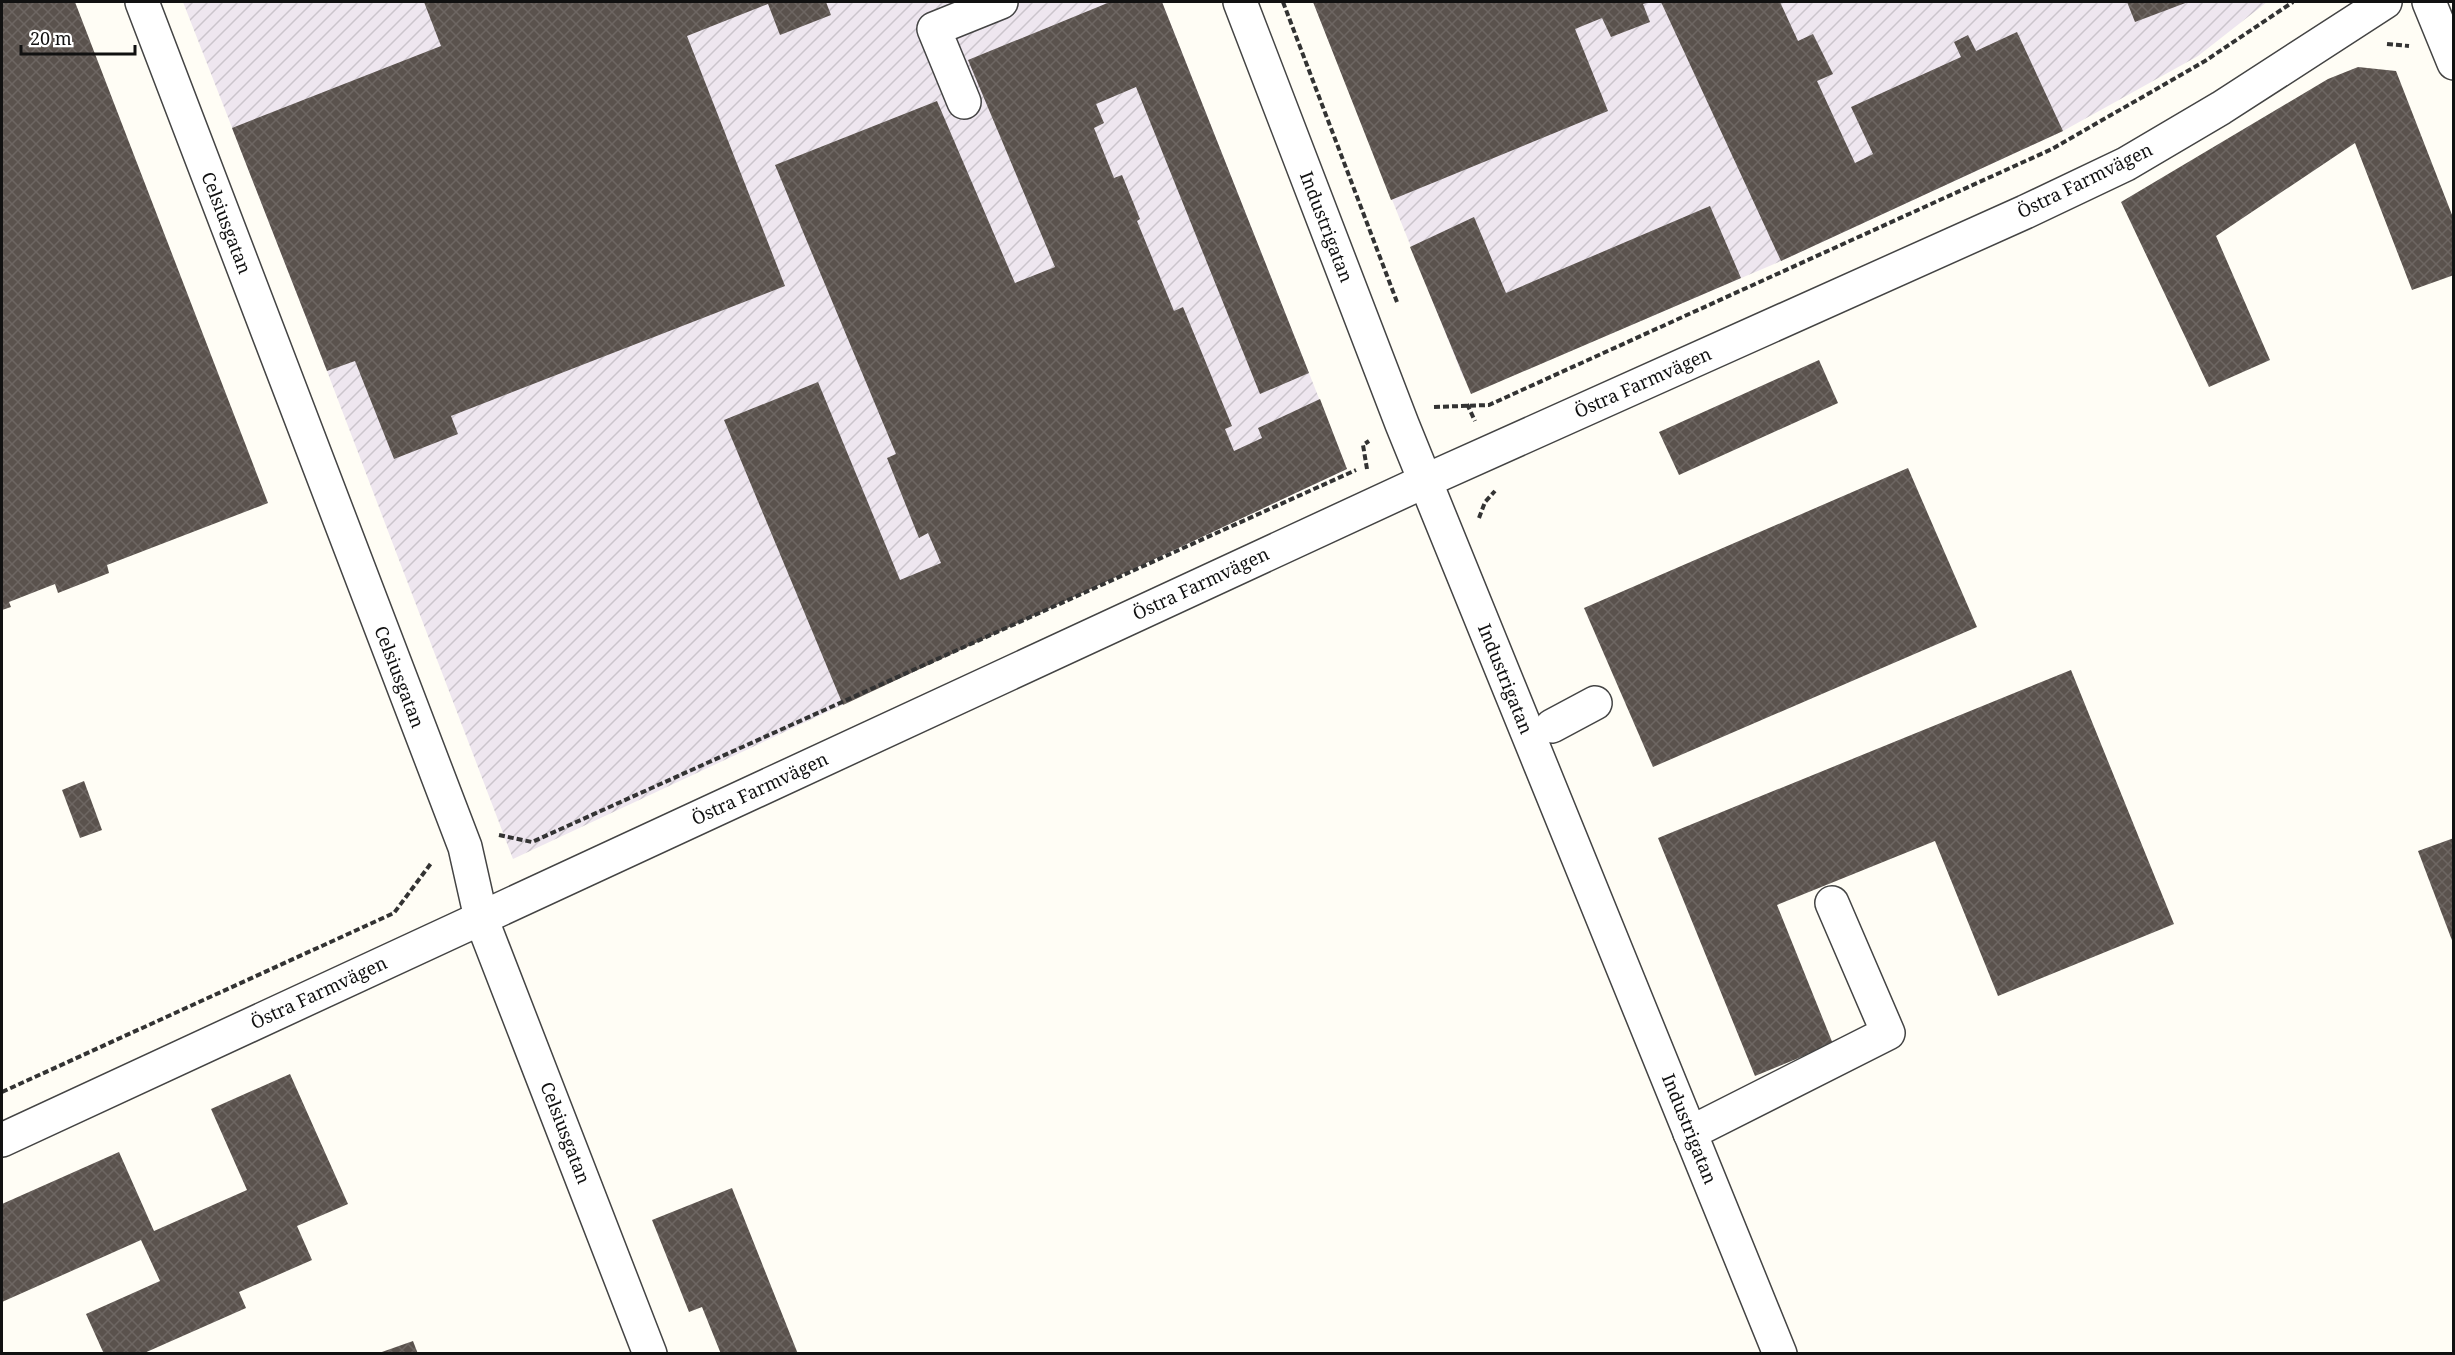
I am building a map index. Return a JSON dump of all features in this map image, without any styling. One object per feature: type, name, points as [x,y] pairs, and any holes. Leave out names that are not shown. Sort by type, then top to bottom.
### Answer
[{"type":"street","name":"Celsiusgatan","points":[[142,2],[465,847],[482,918],[650,1353]]},
{"type":"street","points":[[964,102],[934,28],[1001,2]]},
{"type":"street","name":"Industrigatan","points":[[1240,2],[1425,481],[1780,1353]]},
{"type":"street","name":"Östra Farmvägen","points":[[2,1140],[1425,481],[2127,164],[2221,108],[2385,2]]},
{"type":"street","points":[[2429,2],[2454,63]]},
{"type":"street","points":[[1552,726],[1594,703]]},
{"type":"street","points":[[1690,1133],[1888,1033],[1832,903]]},
{"type":"path","points":[[1282,2],[1399,306]]},
{"type":"path","points":[[1437,406],[1489,405],[2052,149],[2205,61],[2293,2]]},
{"type":"path","points":[[495,834],[532,842],[1365,465]]},
{"type":"path","points":[[2,1092],[394,913],[431,863]]},
{"type":"shaded area","points":[[183,2],[1162,2],[1347,469],[513,859]]},
{"type":"shaded area","points":[[1313,2],[2267,2],[2198,56],[2063,131],[1781,261],[1486,387],[1463,377]]},
{"type":"building","points":[[2,2],[75,2],[268,503],[107,565],[109,573],[58,593],[55,584],[9,602],[11,607],[2,610]]},
{"type":"building","points":[[424,2],[826,2],[831,15],[780,35],[768,4],[687,36],[785,286],[451,416],[458,434],[394,459],[355,361],[327,371],[232,128],[441,46]]},
{"type":"building","points":[[1110,2],[1162,2],[1309,373],[1260,394],[1136,87],[1096,104],[1104,123],[1094,128],[1114,178],[1122,175],[1140,219],[1137,221],[1174,311],[1183,307],[1232,426],[1225,429],[1234,451],[1262,438],[1258,428],[1320,399],[1347,469],[843,705],[724,420],[818,382],[900,580],[941,563],[928,533],[919,538],[887,458],[896,454],[775,165],[937,101],[1015,283],[1055,267],[968,60]]},
{"type":"building","points":[[1313,2],[1650,2],[1643,4],[1650,22],[1611,37],[1602,18],[1575,29],[1608,111],[1391,200]]},
{"type":"building","points":[[1661,2],[1780,2],[1798,41],[1813,34],[1833,74],[1817,81],[1855,163],[1873,154],[1851,107],[1961,57],[1954,42],[1968,35],[1976,51],[2017,32],[2063,131],[1781,261]]},
{"type":"building","points":[[2127,2],[2188,2],[2135,22]]},
{"type":"building","points":[[2358,67],[2396,71],[2454,220],[2454,275],[2412,290],[2355,143],[2216,236],[2270,360],[2209,387],[2121,202],[2328,79]]},
{"type":"building","points":[[1710,206],[1741,278],[1471,394],[1410,247],[1474,217],[1506,293]]},
{"type":"building","points":[[1819,360],[1838,403],[1679,475],[1659,432]]},
{"type":"building","points":[[1908,468],[1977,627],[1653,767],[1584,608]]},
{"type":"building","points":[[2071,670],[2174,924],[1998,996],[1935,841],[1777,905],[1833,1044],[1755,1076],[1658,838]]},
{"type":"building","points":[[84,781],[102,830],[80,838],[62,790]]},
{"type":"building","points":[[2454,838],[2454,943],[2453,943],[2418,851]]},
{"type":"building","points":[[290,1074],[348,1204],[297,1226],[312,1260],[239,1292],[246,1308],[142,1354],[104,1354],[86,1314],[160,1281],[141,1240],[2,1302],[2,1204],[119,1152],[154,1231],[247,1190],[211,1109]]},
{"type":"building","points":[[732,1188],[798,1354],[721,1354],[702,1307],[689,1312],[652,1220]]},
{"type":"building","points":[[413,1341],[418,1354],[379,1354],[379,1353]]}]
